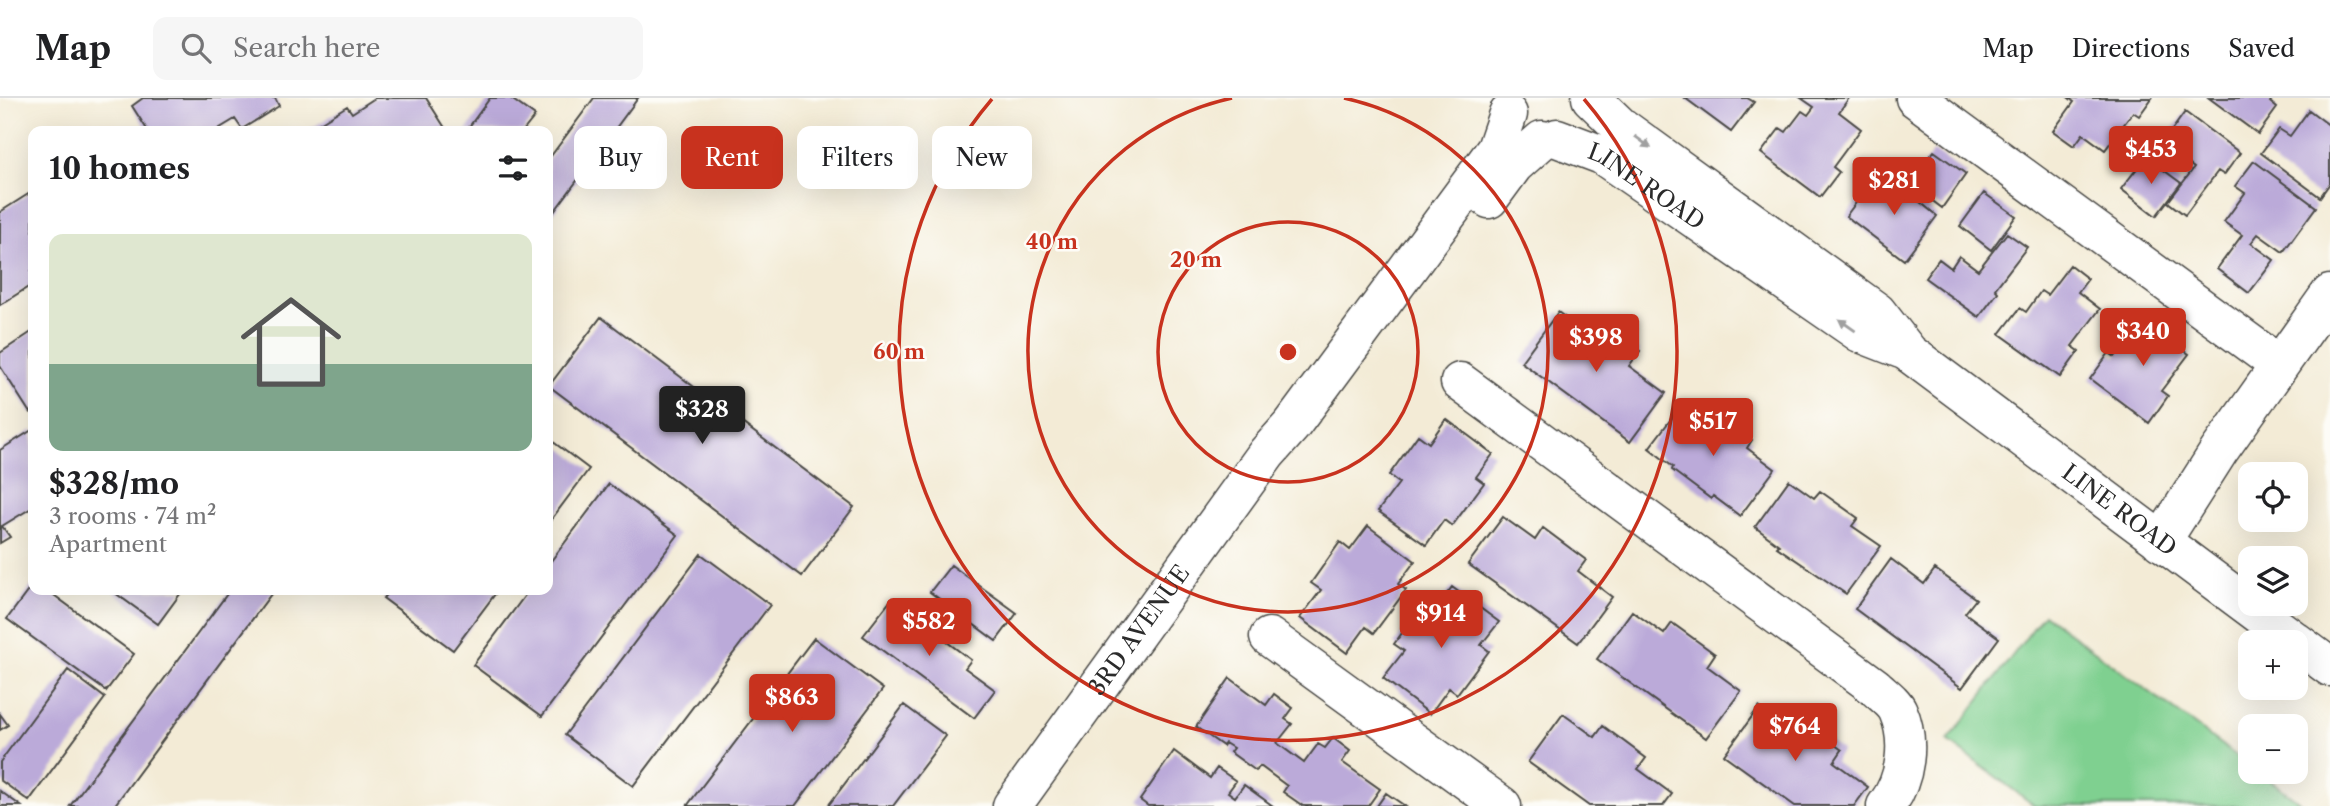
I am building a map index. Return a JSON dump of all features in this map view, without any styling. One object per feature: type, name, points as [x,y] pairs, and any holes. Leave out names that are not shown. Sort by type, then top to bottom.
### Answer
[{"type":"street","name":"LINE ROAD","points":[[1550,139],[1570,131],[1579,119],[1584,105],[1583,98]]},
{"type":"street","name":"LINE ROAD","points":[[1591,98],[1620,126],[1877,312],[1909,353]]},
{"type":"street","points":[[1915,98],[2278,364]]},
{"type":"street","name":"LINE ROAD","points":[[1507,102],[1516,128],[1527,136],[1550,139],[1602,155],[1860,333],[1909,353],[2330,667]]},
{"type":"street","name":"3RD AVENUE","points":[[1012,806],[1267,453],[1292,425],[1496,149],[1507,102]]},
{"type":"street","points":[[1267,453],[1309,440],[1514,165],[1550,139]]},
{"type":"street","points":[[2161,542],[2278,364],[2330,294]]},
{"type":"street","points":[[1460,382],[1875,687],[1897,709],[1905,740],[1904,769],[1886,806]]},
{"type":"street","points":[[1269,637],[1502,806]]},
{"type":"green space","points":[[2044,614],[2238,757],[2238,784],[2275,784],[2305,806],[2035,806],[1948,741]]},
{"type":"building","points":[[143,98],[275,98],[279,106],[247,126],[240,126],[235,119],[223,126],[145,126],[132,106]]},
{"type":"building","points":[[375,98],[426,98],[444,126],[315,126],[347,106],[352,113]]},
{"type":"building","points":[[490,98],[510,98],[535,116],[527,126],[470,126]]},
{"type":"building","points":[[594,98],[638,98],[617,126],[574,126],[574,185],[553,213],[553,153]]},
{"type":"building","points":[[1685,98],[1747,98],[1754,102],[1731,132]]},
{"type":"building","points":[[1801,98],[1849,98],[1839,112],[1861,129],[1833,167],[1839,172],[1820,197],[1761,153],[1780,128],[1786,132],[1802,111],[1808,115],[1814,107]]},
{"type":"building","points":[[2069,98],[2152,98],[2139,116],[2133,112],[2105,150],[2083,134],[2074,146],[2053,131],[2074,102]]},
{"type":"building","points":[[2209,98],[2273,98],[2270,102],[2277,108],[2258,134]]},
{"type":"building","points":[[2309,110],[2330,126],[2330,183],[2320,197],[2261,153],[2279,129],[2290,136]]},
{"type":"building","points":[[2185,112],[2240,153],[2224,175],[2218,171],[2185,215],[2168,202],[2194,168],[2162,144]]},
{"type":"building","points":[[1934,151],[1966,174],[1942,208],[1909,183]]},
{"type":"building","points":[[2146,157],[2181,183],[2156,216],[2121,189]]},
{"type":"building","points":[[2254,161],[2316,207],[2283,252],[2258,234],[2251,243],[2274,260],[2249,293],[2217,269],[2242,235],[2224,222],[2245,193],[2235,186]]},
{"type":"building","points":[[1894,174],[1918,192],[1914,197],[1937,216],[1904,260],[1846,216],[1864,192],[1875,199]]},
{"type":"building","points":[[1984,193],[2016,216],[1991,250],[1960,226]]},
{"type":"building","points":[[28,194],[28,287],[0,305],[0,212]]},
{"type":"building","points":[[2007,233],[2027,247],[1995,289],[1998,292],[1979,317],[1925,278],[1939,259],[1951,268],[1959,256],[1978,270]]},
{"type":"building","points":[[2070,265],[2088,279],[2078,292],[2100,309],[2072,346],[2079,351],[2060,377],[2000,334],[2020,308],[2026,312],[2041,291],[2047,295]]},
{"type":"building","points":[[2158,311],[2177,324],[2167,338],[2189,354],[2161,391],[2168,396],[2149,423],[2090,379],[2109,353],[2115,357],[2131,336],[2136,340]]},
{"type":"building","points":[[1558,312],[1592,338],[1603,324],[1640,351],[1629,366],[1666,393],[1630,442],[1521,362]]},
{"type":"building","points":[[601,317],[854,507],[802,576],[553,389],[553,381]]},
{"type":"building","points":[[28,334],[28,410],[0,366],[0,353]]},
{"type":"building","points":[[1684,402],[1709,420],[1714,413],[1752,440],[1747,448],[1775,469],[1740,516],[1713,496],[1711,499],[1672,470],[1673,467],[1649,448]]},
{"type":"building","points":[[1446,419],[1493,454],[1476,477],[1484,483],[1452,526],[1444,520],[1426,545],[1378,511],[1399,483],[1389,475],[1418,435],[1429,443]]},
{"type":"building","points":[[28,432],[28,510],[2,526],[10,537],[0,543],[0,450]]},
{"type":"building","points":[[553,442],[589,469],[553,517]]},
{"type":"building","points":[[1789,480],[1814,498],[1820,491],[1858,518],[1852,526],[1881,546],[1846,594],[1777,547],[1779,545],[1755,527]]},
{"type":"building","points":[[609,484],[678,535],[542,716],[473,665],[525,595],[553,595],[553,558]]},
{"type":"building","points":[[1503,517],[1535,540],[1543,528],[1586,560],[1578,571],[1612,597],[1578,643],[1468,564]]},
{"type":"building","points":[[1368,526],[1415,561],[1398,584],[1406,590],[1374,633],[1366,627],[1347,653],[1300,618],[1321,590],[1311,583],[1340,542],[1350,550]]},
{"type":"building","points":[[701,554],[770,605],[633,786],[565,735]]},
{"type":"building","points":[[1891,559],[1924,584],[1935,569],[1976,599],[1965,613],[1999,638],[1962,688],[1855,609]]},
{"type":"building","points":[[951,565],[1017,613],[996,641],[930,592]]},
{"type":"building","points":[[1452,587],[1499,622],[1481,645],[1489,651],[1457,694],[1449,688],[1430,714],[1383,678],[1404,651],[1394,644],[1424,603],[1434,611]]},
{"type":"building","points":[[28,591],[28,595],[54,595],[134,654],[106,691],[7,619]]},
{"type":"building","points":[[118,595],[179,595],[158,624]]},
{"type":"building","points":[[226,595],[270,595],[114,806],[70,806]]},
{"type":"building","points":[[386,595],[494,595],[453,650],[383,598]]},
{"type":"building","points":[[891,600],[971,660],[965,668],[995,690],[974,718],[863,636]]},
{"type":"building","points":[[1632,611],[1664,634],[1672,623],[1715,654],[1707,666],[1741,691],[1706,738],[1597,659]]},
{"type":"building","points":[[814,638],[883,689],[795,806],[687,806]]},
{"type":"building","points":[[68,670],[105,698],[29,801],[0,780],[0,762]]},
{"type":"building","points":[[1230,678],[1266,705],[1274,694],[1293,708],[1285,719],[1292,724],[1277,743],[1304,763],[1318,744],[1325,748],[1333,738],[1350,751],[1342,762],[1380,789],[1368,806],[1303,806],[1283,792],[1287,786],[1260,766],[1256,771],[1230,752],[1233,748],[1225,743],[1223,746],[1196,727]]},
{"type":"building","points":[[904,705],[946,736],[893,806],[828,806]]},
{"type":"building","points":[[1759,707],[1791,730],[1799,719],[1842,750],[1834,762],[1868,787],[1854,806],[1795,806],[1724,755]]},
{"type":"building","points":[[0,714],[8,725],[0,730]]},
{"type":"building","points":[[1563,714],[1595,737],[1603,726],[1646,758],[1638,769],[1672,794],[1663,806],[1589,806],[1528,762]]},
{"type":"building","points":[[1174,751],[1210,778],[1217,768],[1236,781],[1228,792],[1235,797],[1244,785],[1273,806],[1148,806],[1140,800]]},
{"type":"building","points":[[0,791],[21,806],[0,806]]},
{"type":"building","points":[[1386,793],[1405,806],[1377,806]]}]
